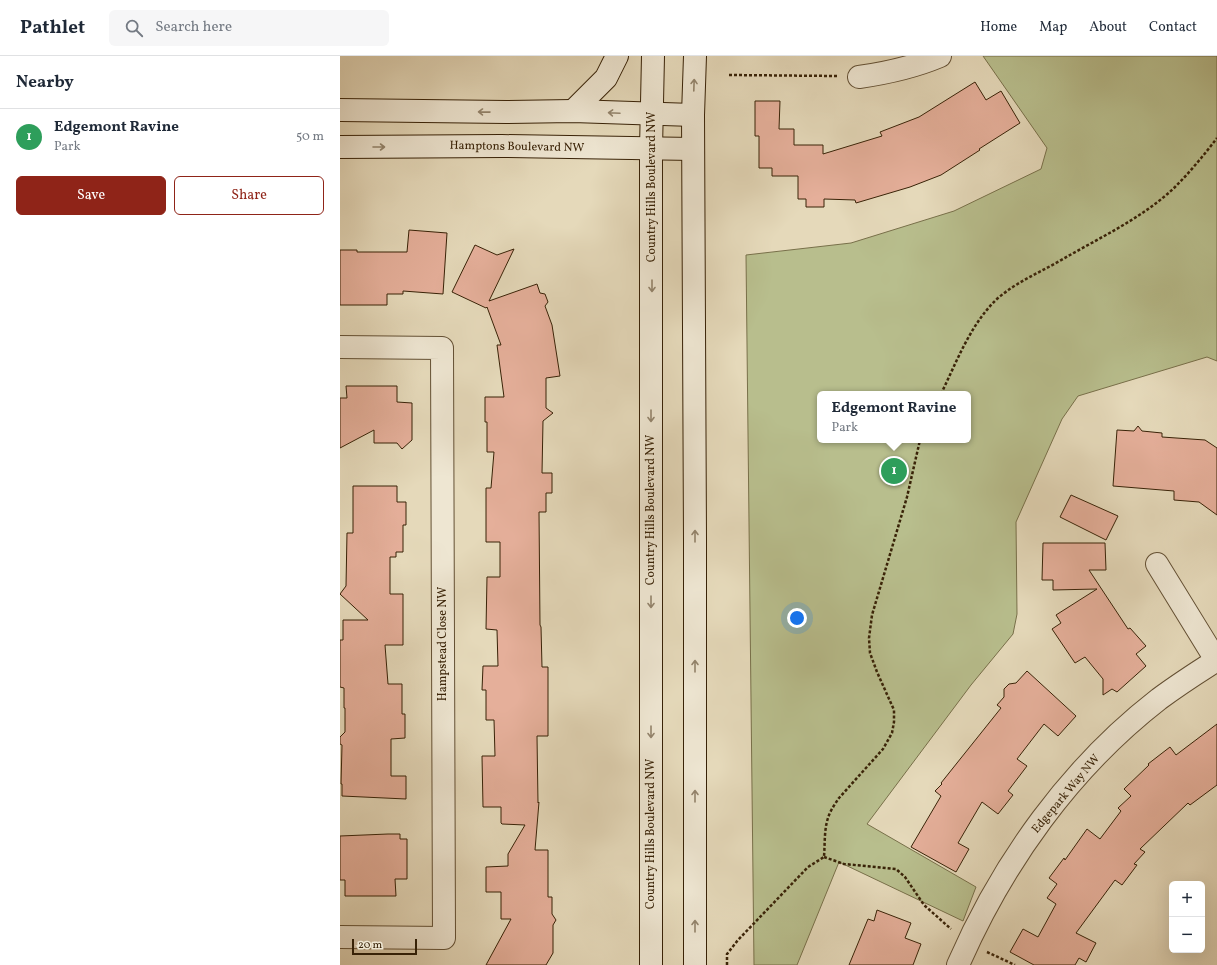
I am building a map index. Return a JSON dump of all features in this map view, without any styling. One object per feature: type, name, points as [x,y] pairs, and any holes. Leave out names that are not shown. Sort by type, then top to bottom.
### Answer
[{"type":"street","points":[[573,111],[606,78],[617,56]]},
{"type":"street","name":"Country Hills Boulevard NW","points":[[651,965],[651,149],[653,114],[653,56]]},
{"type":"street","points":[[695,56],[693,115],[695,965]]},
{"type":"street","points":[[859,76],[885,73],[928,61],[940,56]]},
{"type":"street","points":[[340,110],[506,112],[573,111],[693,115]]},
{"type":"street","name":"Hamptons Boulevard NW","points":[[340,147],[502,146],[693,149]]},
{"type":"street","name":"Hampstead Close NW","points":[[340,347],[442,348],[444,938],[340,937]]},
{"type":"street","points":[[1157,564],[1217,660]]},
{"type":"street","name":"Edgepark Way NW","points":[[958,965],[982,913],[1007,869],[1046,813],[1088,765],[1119,734],[1160,699],[1217,660]]},
{"type":"path","points":[[729,75],[859,76]]},
{"type":"path","points":[[942,391],[966,342],[983,315],[998,298],[1018,283],[1060,262],[1143,213],[1175,187],[1217,138]]},
{"type":"path","points":[[824,857],[828,817],[833,807],[839,798],[883,749],[892,733],[894,710],[870,652],[869,638],[872,615],[907,497],[919,443]]},
{"type":"path","points":[[824,857],[844,864],[896,869],[905,877],[924,905],[952,930],[968,942],[1015,965]]},
{"type":"path","points":[[727,965],[727,954],[738,940],[808,867],[824,857]]},
{"type":"green space","points":[[983,56],[1217,56],[1217,361],[1207,357],[1078,396],[1062,419],[1016,522],[1017,614],[1013,634],[971,685],[867,824],[976,887],[963,921],[839,862],[797,965],[754,965],[746,255],[851,243],[954,211],[1041,169],[1047,148]]},
{"type":"building","points":[[975,82],[986,100],[1001,91],[1020,123],[941,175],[910,187],[856,203],[855,200],[824,199],[824,207],[806,207],[806,199],[798,199],[798,176],[772,176],[772,168],[759,168],[759,136],[755,136],[755,101],[780,101],[779,129],[794,129],[794,145],[823,145],[823,154],[882,136],[880,132],[919,117]]},
{"type":"building","points":[[409,230],[447,233],[443,294],[403,291],[403,294],[387,294],[387,305],[340,305],[340,250],[357,250],[357,252],[407,252]]},
{"type":"building","points":[[475,245],[497,255],[514,249],[489,301],[537,284],[540,293],[545,294],[548,302],[545,306],[552,325],[560,376],[546,378],[546,408],[553,413],[543,421],[542,473],[552,473],[552,493],[546,493],[546,512],[539,512],[540,625],[542,667],[548,667],[548,736],[537,736],[538,803],[539,802],[535,850],[548,850],[548,897],[552,897],[552,914],[556,920],[553,925],[553,953],[546,965],[486,965],[511,919],[501,919],[501,892],[486,892],[486,867],[508,866],[508,854],[525,825],[502,824],[501,807],[483,807],[482,756],[495,756],[494,720],[486,720],[486,690],[482,690],[483,666],[498,666],[497,630],[486,629],[487,577],[500,577],[500,542],[486,542],[486,488],[491,488],[494,452],[487,452],[485,397],[504,397],[497,345],[501,345],[487,307],[486,308],[452,292]]},
{"type":"building","points":[[346,386],[397,386],[397,402],[412,403],[412,440],[402,449],[397,443],[374,443],[374,430],[340,448],[340,398],[347,398]]},
{"type":"building","points":[[1138,426],[1142,431],[1162,433],[1162,437],[1205,440],[1217,448],[1217,515],[1199,502],[1174,500],[1174,491],[1113,486],[1117,430],[1134,431]]},
{"type":"building","points":[[353,486],[397,486],[397,502],[406,502],[406,525],[403,525],[403,552],[396,552],[396,557],[390,557],[390,594],[403,594],[403,645],[385,645],[388,684],[402,684],[402,714],[405,714],[405,738],[391,739],[391,776],[406,776],[406,799],[342,796],[342,745],[340,744],[340,737],[345,732],[345,708],[344,688],[340,687],[340,640],[343,640],[343,620],[368,620],[340,594],[346,586],[347,533],[353,533]]},
{"type":"building","points":[[1071,495],[1118,516],[1106,540],[1060,517]]},
{"type":"building","points":[[1043,543],[1105,543],[1106,570],[1089,570],[1128,629],[1130,628],[1146,646],[1136,654],[1146,666],[1117,692],[1112,689],[1103,695],[1103,679],[1085,657],[1075,663],[1052,629],[1061,623],[1056,615],[1097,589],[1053,590],[1053,580],[1042,580]]},
{"type":"building","points":[[1027,671],[1076,716],[1058,736],[1044,724],[1017,759],[1027,766],[1008,791],[1013,795],[998,814],[982,802],[958,843],[969,849],[956,872],[911,847],[941,796],[935,791],[1001,708],[997,705],[1004,697],[1004,689],[1009,684],[1016,683]]},
{"type":"building","points":[[1217,724],[1217,785],[1190,805],[1188,803],[1140,849],[1145,852],[1134,864],[1137,865],[1122,885],[1115,880],[1076,933],[1096,943],[1086,962],[1079,958],[1075,965],[1034,965],[1010,952],[1023,929],[1038,937],[1056,904],[1047,898],[1057,884],[1049,878],[1064,858],[1065,860],[1087,829],[1100,839],[1121,811],[1118,808],[1131,796],[1124,789],[1149,765],[1148,764],[1170,747],[1176,755]]},
{"type":"building","points":[[400,834],[400,839],[407,839],[407,879],[395,879],[396,896],[345,896],[345,880],[340,880],[340,836]]},
{"type":"building","points":[[877,910],[911,923],[905,938],[921,944],[913,965],[849,965],[868,919],[874,921]]},
{"type":"place","name":"Edgemont Ravine","points":[[894,471]]}]
